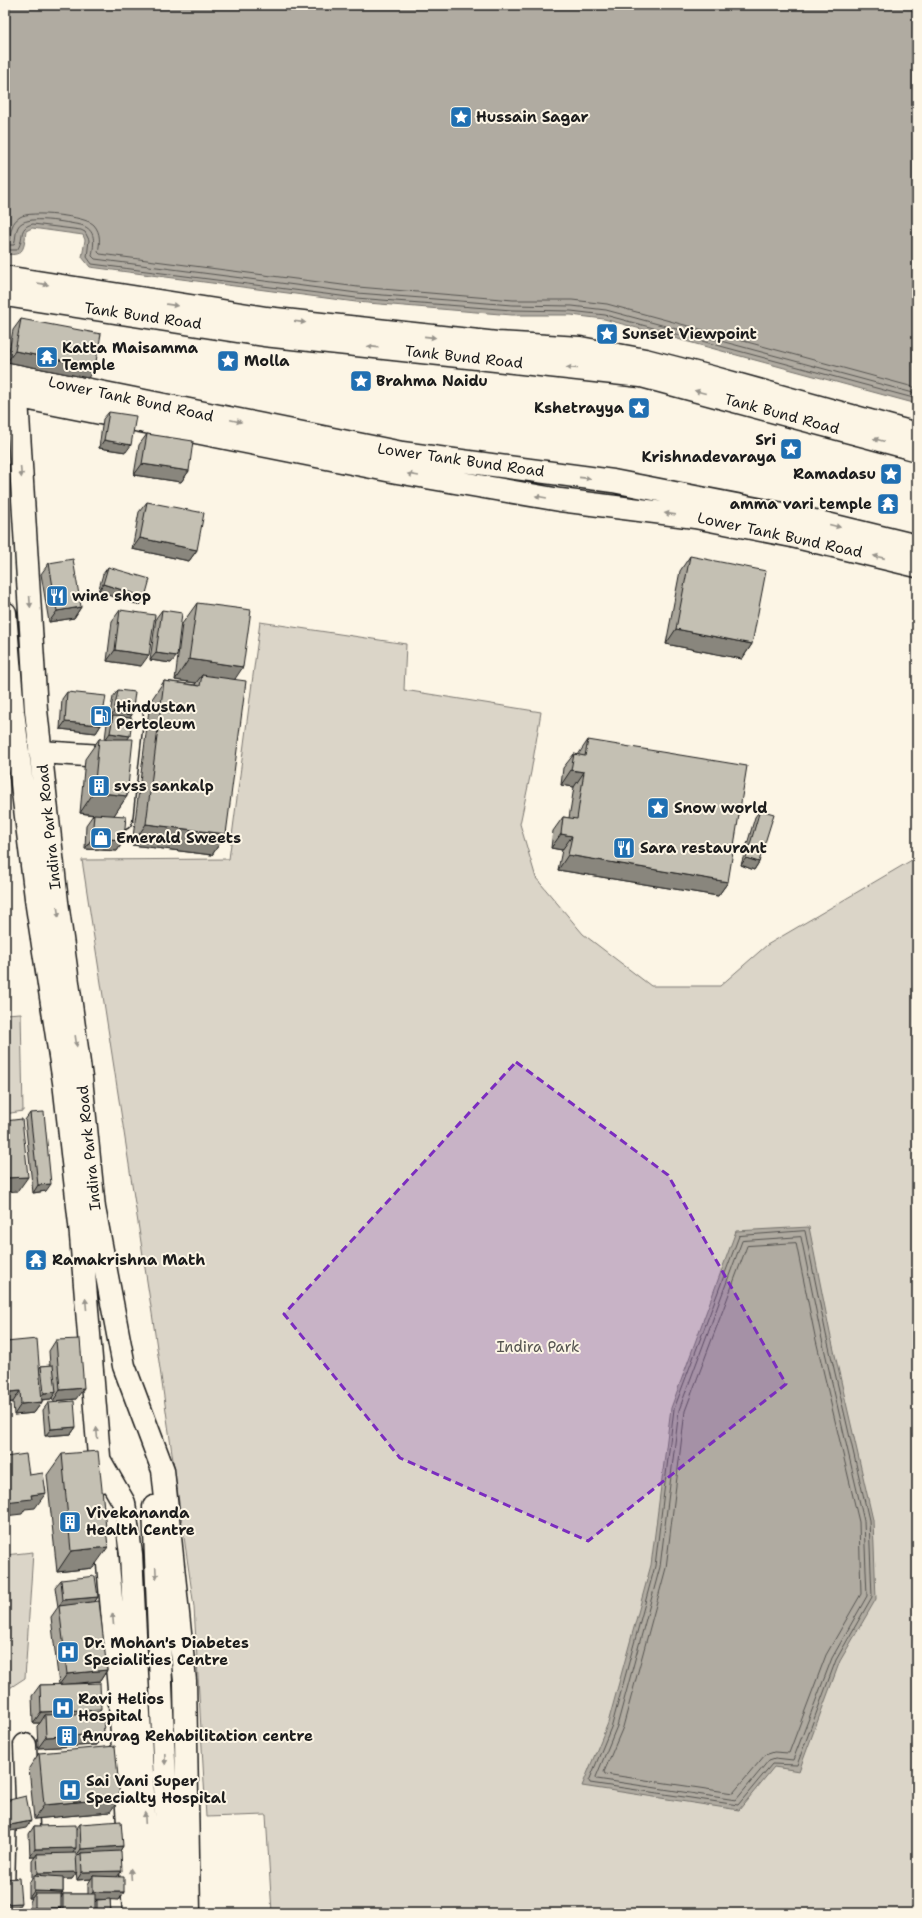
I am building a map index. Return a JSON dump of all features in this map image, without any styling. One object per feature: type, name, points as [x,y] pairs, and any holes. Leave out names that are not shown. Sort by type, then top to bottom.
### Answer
[{"type":"main road","points":[[5,277],[151,302],[266,318],[489,342],[580,348],[645,360],[697,373],[917,434]]},
{"type":"main road","name":"Tank Bund Road","points":[[5,295],[264,335],[641,376],[917,450]]},
{"type":"main road","name":"Lower Tank Bund Road","points":[[12,385],[402,453],[613,481],[798,517],[917,546]]},
{"type":"main road","name":"Lower Tank Bund Road","points":[[12,385],[95,411],[405,474],[560,500],[702,518],[792,536],[917,566]]},
{"type":"main road","name":"Indira Park Road","points":[[12,385],[40,752],[57,902],[81,1078],[94,1208],[124,1366],[163,1470],[185,1681],[189,1913]]},
{"type":"main road","name":"Indira Park Road","points":[[5,613],[12,711],[38,906],[65,1089],[80,1224],[120,1689],[134,1913]]},
{"type":"main road","points":[[121,819],[132,718]]},
{"type":"main road","points":[[40,752],[128,757]]},
{"type":"main road","points":[[99,1458],[124,1503],[129,1540],[141,1725],[149,1913]]},
{"type":"main road","points":[[163,1470],[153,1508],[170,1913]]},
{"type":"main road","points":[[25,1745],[28,1827],[26,1913]]},
{"type":"highlighted area","points":[[516,1062],[668,1175],[786,1384],[588,1541],[400,1458],[284,1314]]},
{"type":"green space","name":"Indira Park","points":[[260,622],[406,644],[404,690],[541,712],[531,772],[520,824],[536,878],[583,934],[651,986],[720,986],[767,945],[917,857],[917,1913],[272,1913],[266,1815],[206,1817],[194,1607],[153,1320],[82,860],[229,859]]},
{"type":"green space","points":[[21,1013],[23,1111],[5,1114],[5,1014]]},
{"type":"green space","points":[[33,1552],[25,1678],[5,1691],[5,1555]]},
{"type":"water","name":"Hussain Sagar","points":[[5,5],[917,5],[917,404],[604,319],[571,315],[512,315],[356,302],[90,267],[82,257],[85,240],[83,235],[32,228],[26,231],[24,246],[20,252],[12,255],[5,254]]},
{"type":"water","points":[[809,1227],[830,1333],[873,1520],[876,1599],[840,1661],[799,1771],[774,1767],[739,1810],[582,1786],[608,1723],[651,1565],[671,1408],[736,1231]]},
{"type":"building","points":[[21,319],[101,334],[95,367],[15,351]]},
{"type":"building","points":[[109,412],[136,416],[131,445],[104,440]]},
{"type":"building","points":[[147,434],[193,441],[189,471],[142,464]]},
{"type":"building","points":[[147,502],[204,513],[197,550],[140,538]]},
{"type":"building","points":[[690,556],[766,571],[752,644],[676,629]]},
{"type":"building","points":[[73,559],[81,607],[57,611],[49,563]]},
{"type":"building","points":[[108,567],[150,579],[145,597],[103,584]]},
{"type":"building","points":[[197,603],[251,610],[243,667],[189,659]]},
{"type":"building","points":[[120,610],[155,615],[149,655],[115,650]]},
{"type":"building","points":[[162,610],[182,613],[177,656],[156,653]]},
{"type":"building","points":[[202,675],[246,681],[226,834],[146,824],[164,681],[200,686]]},
{"type":"building","points":[[118,690],[135,692],[132,715],[114,712]]},
{"type":"building","points":[[67,692],[106,696],[101,725],[65,722]]},
{"type":"building","points":[[113,716],[132,718],[130,736],[110,733]]},
{"type":"building","points":[[99,739],[133,739],[127,796],[94,792]]},
{"type":"building","points":[[588,740],[747,766],[728,882],[568,855],[572,836],[561,834],[563,817],[577,819],[584,772],[571,770],[574,754],[585,756]]},
{"type":"building","points":[[760,810],[774,814],[759,862],[746,858]]},
{"type":"building","points":[[94,814],[126,816],[124,840],[92,838]]},
{"type":"building","points":[[44,1112],[51,1184],[38,1185],[30,1113]]},
{"type":"building","points":[[22,1119],[28,1177],[5,1178],[5,1121]]},
{"type":"building","points":[[37,1339],[42,1402],[21,1404],[20,1391],[10,1392],[6,1342]]},
{"type":"building","points":[[80,1339],[84,1388],[60,1390],[56,1340]]},
{"type":"building","points":[[53,1365],[56,1392],[44,1393],[41,1366]]},
{"type":"building","points":[[74,1401],[76,1427],[51,1429],[48,1403]]},
{"type":"building","points":[[98,1451],[108,1547],[71,1551],[62,1454]]},
{"type":"building","points":[[26,1454],[29,1475],[43,1473],[46,1493],[31,1495],[32,1499],[5,1502],[5,1457]]},
{"type":"building","points":[[95,1576],[98,1597],[63,1600],[61,1580]]},
{"type":"building","points":[[99,1601],[107,1670],[67,1674],[59,1606]]},
{"type":"building","points":[[100,1683],[101,1709],[41,1712],[40,1685]]},
{"type":"building","points":[[103,1713],[104,1734],[46,1737],[45,1715]]},
{"type":"building","name":"Sai Vani Super Specialty Hospital","points":[[115,1746],[120,1798],[44,1805],[39,1753]]},
{"type":"building","points":[[26,1796],[31,1821],[5,1826],[5,1801]]},
{"type":"building","points":[[121,1821],[123,1846],[81,1849],[80,1824]]},
{"type":"building","points":[[76,1825],[76,1848],[35,1849],[34,1826]]},
{"type":"building","points":[[121,1851],[122,1871],[82,1872],[81,1853]]},
{"type":"building","points":[[76,1853],[77,1872],[38,1873],[37,1854]]},
{"type":"building","points":[[34,1875],[63,1877],[63,1892],[34,1891]]},
{"type":"building","points":[[93,1876],[124,1877],[124,1892],[93,1892]]},
{"type":"building","points":[[19,1878],[21,1903],[5,1904],[5,1879]]},
{"type":"building","points":[[35,1894],[61,1894],[61,1908],[35,1908]]},
{"type":"building","points":[[63,1894],[95,1894],[95,1912],[63,1911]]},
{"type":"building","points":[[110,1899],[111,1913],[97,1913],[97,1900]]},
{"type":"building","points":[[61,1909],[61,1913],[34,1913],[34,1910]]},
{"type":"place","name":"Hussain Sagar","points":[[461,117]]},
{"type":"place","name":"Sunset Viewpoint","points":[[607,334]]},
{"type":"place","name":"Katta Maisamma Temple","points":[[47,357]]},
{"type":"place","name":"Molla","points":[[228,361]]},
{"type":"place","name":"Brahma Naidu","points":[[361,381]]},
{"type":"place","name":"Kshetrayya","points":[[639,408]]},
{"type":"place","name":"Sri Krishnadevaraya","points":[[791,449]]},
{"type":"place","name":"Ramadasu","points":[[891,474]]},
{"type":"place","name":"amma vari temple","points":[[888,504]]},
{"type":"place","name":"wine shop","points":[[57,596]]},
{"type":"place","name":"Hindustan Pertoleum","points":[[101,716]]},
{"type":"place","name":"svss sankalp","points":[[99,786]]},
{"type":"place","name":"Snow world","points":[[658,808]]},
{"type":"place","name":"Emerald Sweets","points":[[101,838]]},
{"type":"place","name":"Sara restaurant","points":[[624,848]]},
{"type":"place","name":"Ramakrishna Math","points":[[36,1260]]},
{"type":"place","name":"Vivekananda Health Centre","points":[[70,1522]]},
{"type":"place","name":"Dr. Mohan's Diabetes Specialities Centre","points":[[68,1652]]},
{"type":"place","name":"Ravi Helios Hospital","points":[[63,1708]]},
{"type":"place","name":"Anurag Rehabilitation centre","points":[[67,1736]]},
{"type":"place","name":"Sai Vani Super Specialty Hospital","points":[[70,1790]]}]
